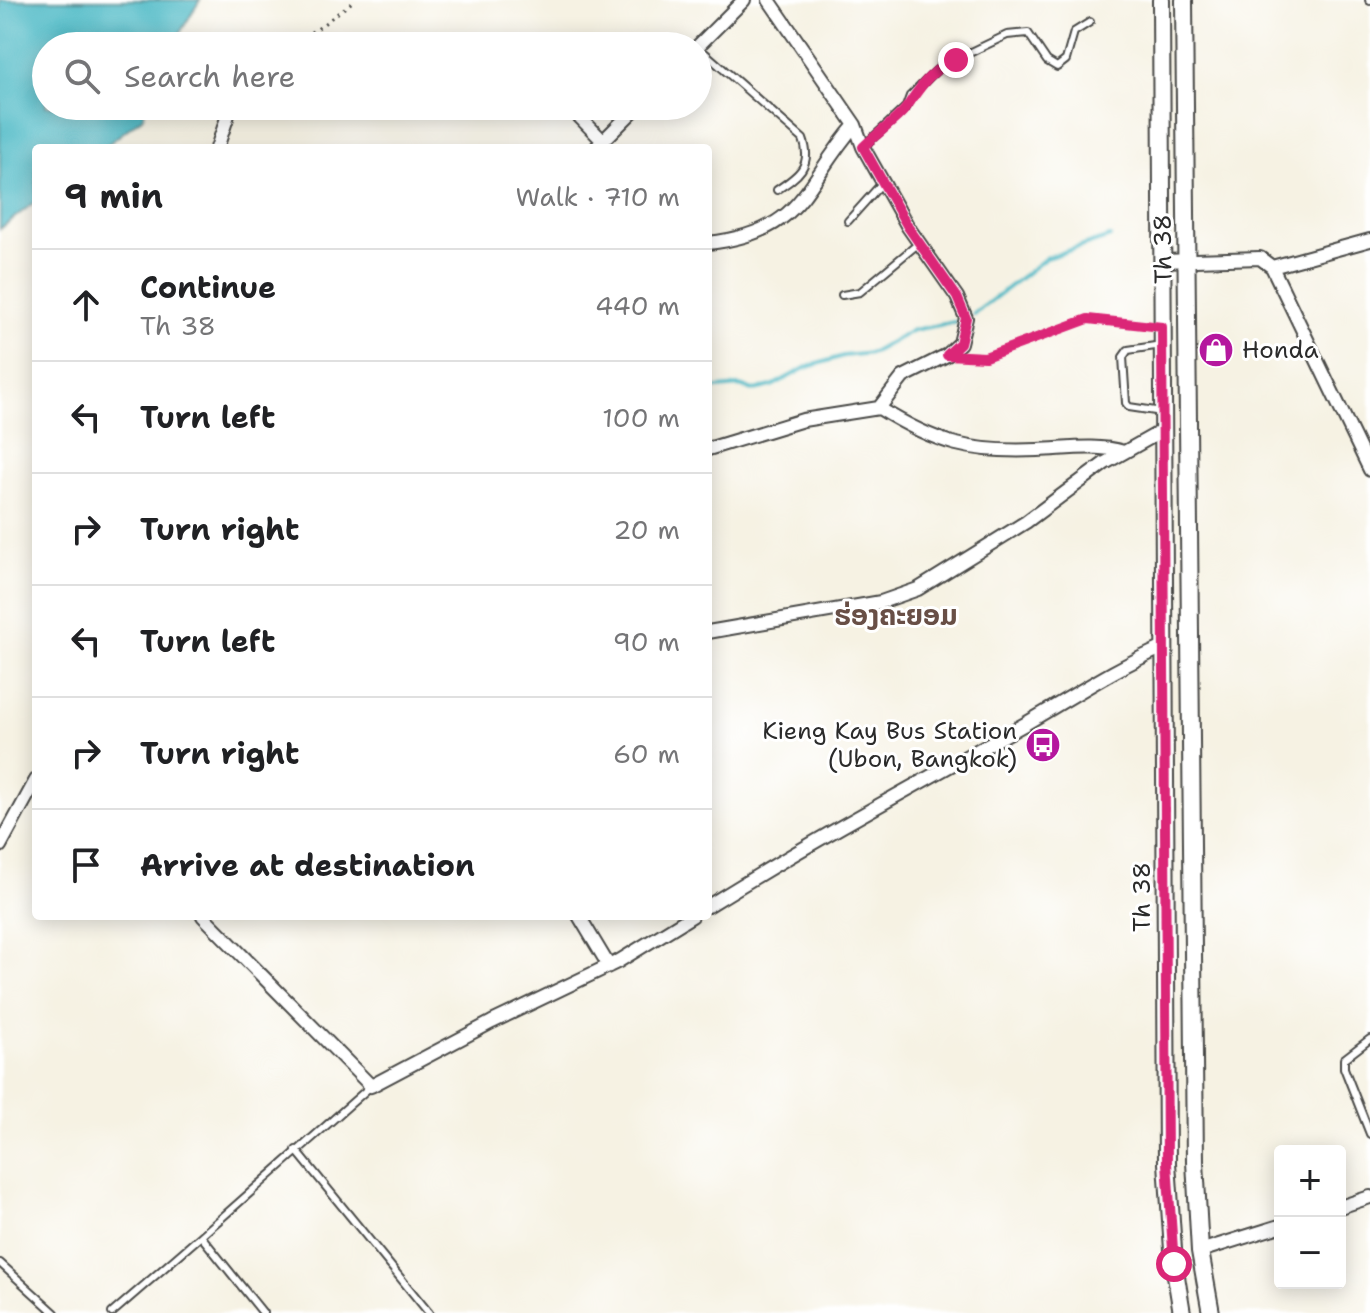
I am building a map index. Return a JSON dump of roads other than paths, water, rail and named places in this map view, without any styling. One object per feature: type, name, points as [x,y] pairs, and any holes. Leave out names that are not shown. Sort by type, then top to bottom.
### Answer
[{"type":"street","points":[[712,33],[744,0]]},
{"type":"street","points":[[769,0],[855,125],[863,147],[883,182],[919,243],[957,297],[966,318],[960,343],[947,355],[903,377],[879,408]]},
{"type":"street","name":"Th 38","points":[[1161,0],[1167,1163],[1180,1305]]},
{"type":"street","name":"Th 38","points":[[1184,0],[1195,1162],[1200,1251],[1211,1313]]},
{"type":"street","points":[[218,144],[226,120]]},
{"type":"street","points":[[580,120],[599,144],[624,120]]},
{"type":"street","points":[[712,243],[727,241],[788,216],[810,191],[829,155],[855,125]]},
{"type":"street","points":[[1272,267],[1370,240]]},
{"type":"street","points":[[1162,261],[1260,258],[1272,267],[1370,470]]},
{"type":"street","points":[[712,448],[803,420],[879,408],[923,435],[979,450],[1103,446],[1124,452]]},
{"type":"street","points":[[712,631],[881,602],[918,589],[1026,522],[1124,452],[1162,431]]},
{"type":"street","points":[[712,904],[808,844],[1028,722],[1119,666],[1164,647]]},
{"type":"street","points":[[0,846],[32,787]]},
{"type":"street","points":[[207,920],[371,1086],[492,1022],[609,966],[685,920]]},
{"type":"street","points":[[581,920],[609,966]]},
{"type":"street","points":[[1346,1205],[1370,1197]]},
{"type":"street","points":[[1200,1251],[1274,1228]]},
{"type":"street","points":[[1180,1305],[1206,1293]]},
{"type":"lane","points":[[863,147],[906,107],[910,96],[940,67],[1007,35],[1028,33],[1047,61],[1057,67],[1066,60],[1074,32],[1090,22]]},
{"type":"lane","points":[[712,59],[803,139],[808,160],[801,174],[777,190]]},
{"type":"lane","points":[[848,221],[883,182]]},
{"type":"lane","points":[[842,295],[860,292],[919,243]]},
{"type":"lane","points":[[1162,336],[1128,350],[1123,357],[1126,403],[1129,407],[1162,412]]},
{"type":"lane","points":[[1370,1039],[1344,1059],[1344,1068],[1370,1134]]},
{"type":"lane","points":[[112,1313],[371,1086]]},
{"type":"lane","points":[[296,1150],[429,1313]]},
{"type":"lane","points":[[201,1236],[263,1313]]},
{"type":"lane","points":[[0,1263],[55,1313]]},
{"type":"water","points":[[0,0],[200,0],[181,32],[32,32],[32,120],[139,120],[108,144],[32,144],[32,204],[0,229]]},
{"type":"waterway","points":[[974,314],[1046,258],[1110,237]]},
{"type":"waterway","points":[[712,389],[739,386],[754,390],[772,386],[805,368],[843,356],[872,353],[913,330],[955,322]]},
{"type":"place","name":"Honda","points":[[1216,350]]},
{"type":"place","name":"Kieng Kay Bus Station (Ubon, Bangkok)","points":[[1043,745]]},
{"type":"district","name":"ຮ່ອງຄະຍອມ","points":[[896,615]]}]
